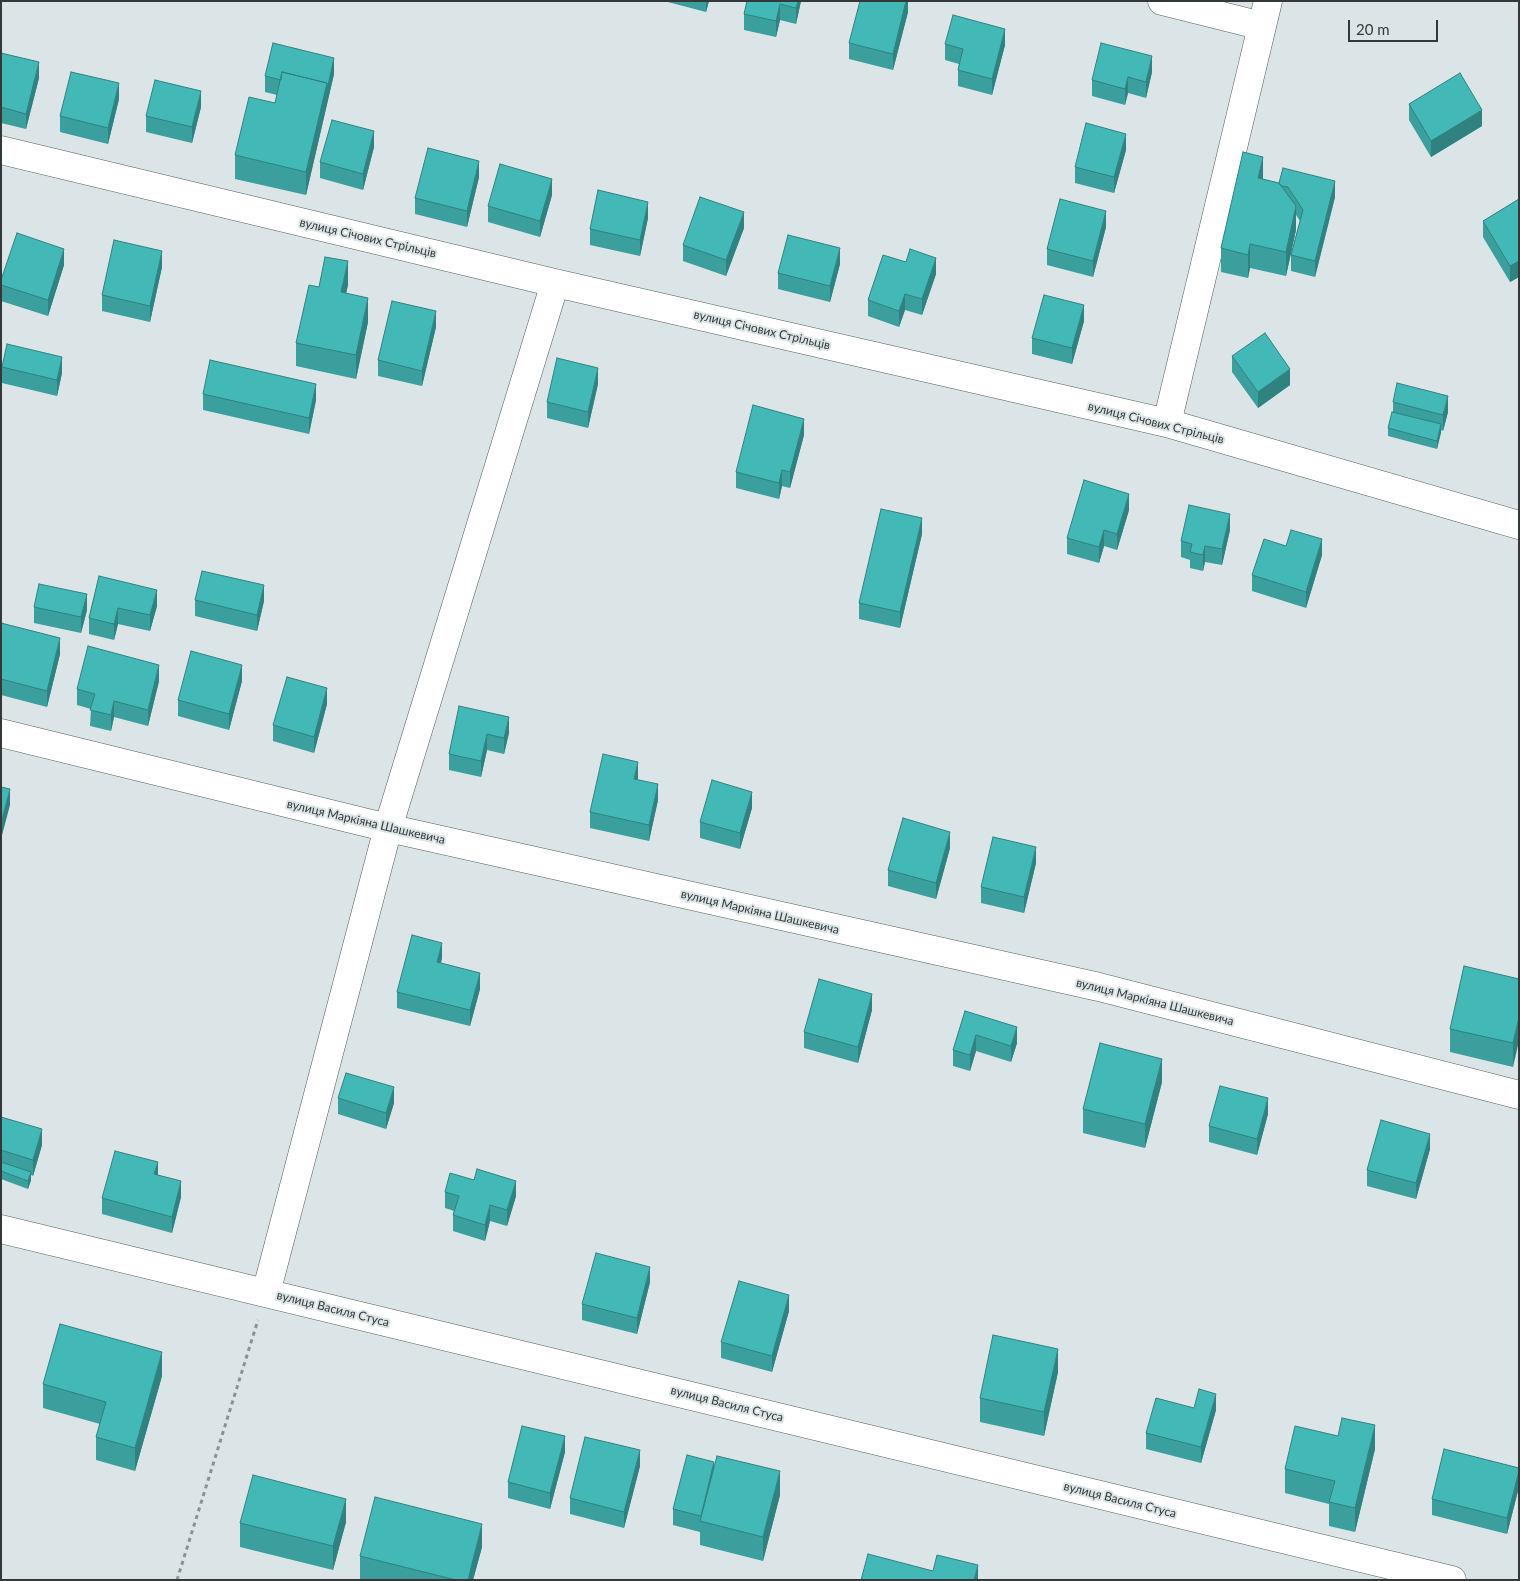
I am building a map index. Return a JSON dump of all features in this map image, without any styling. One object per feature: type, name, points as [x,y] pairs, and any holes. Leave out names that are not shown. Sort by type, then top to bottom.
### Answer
[{"type":"street","points":[[1162,1],[1265,14],[1168,423]]},
{"type":"street","name":"вулиця Січових Стрільців","points":[[1,150],[555,283],[1168,423],[1519,525]]},
{"type":"street","points":[[266,1293],[388,828],[555,283]]},
{"type":"street","name":"вулиця Маркіяна Шашкевича","points":[[1,733],[388,828],[1099,987],[1519,1095]]},
{"type":"street","name":"вулиця Василя Стуса","points":[[1,1229],[1452,1580]]},
{"type":"path","points":[[177,1580],[266,1293]]},
{"type":"building","points":[[747,1],[798,1],[796,8],[780,4],[776,21],[744,14]]},
{"type":"building","points":[[860,1],[906,1],[893,54],[849,43]]},
{"type":"building","points":[[953,15],[1005,29],[992,79],[958,70],[963,49],[945,44]]},
{"type":"building","points":[[273,43],[334,58],[327,90],[327,83],[282,72],[281,80],[265,76]]},
{"type":"building","points":[[1101,43],[1152,56],[1146,82],[1128,77],[1125,89],[1092,80]]},
{"type":"building","points":[[1,53],[39,62],[26,114],[1,107]]},
{"type":"building","points":[[71,72],[119,83],[108,128],[60,116]]},
{"type":"building","points":[[282,72],[327,83],[306,172],[235,155],[249,97],[275,103]]},
{"type":"building","points":[[1460,73],[1482,110],[1431,141],[1409,104]]},
{"type":"building","points":[[155,80],[201,91],[192,127],[146,116]]},
{"type":"building","points":[[332,120],[374,131],[363,174],[320,162]]},
{"type":"building","points":[[1086,123],[1126,134],[1114,177],[1075,167]]},
{"type":"building","points":[[428,148],[479,161],[467,211],[415,198]]},
{"type":"building","points":[[1243,152],[1263,157],[1258,178],[1279,183],[1296,206],[1286,252],[1250,244],[1248,255],[1221,248]]},
{"type":"building","points":[[500,164],[552,179],[540,221],[488,206]]},
{"type":"building","points":[[1283,168],[1335,181],[1315,261],[1291,255],[1303,210],[1288,187],[1281,186],[1279,183]]},
{"type":"building","points":[[598,190],[648,202],[640,240],[590,229]]},
{"type":"building","points":[[700,197],[744,212],[726,260],[683,245]]},
{"type":"building","points":[[1060,199],[1106,211],[1093,261],[1047,249]]},
{"type":"building","points":[[1519,199],[1519,261],[1510,266],[1483,221]]},
{"type":"building","points":[[17,233],[64,249],[48,300],[1,285]]},
{"type":"building","points":[[788,235],[840,248],[830,286],[778,273]]},
{"type":"building","points":[[114,240],[162,251],[150,306],[102,295]]},
{"type":"building","points":[[910,249],[936,258],[922,299],[905,294],[899,311],[868,300],[883,255],[906,262]]},
{"type":"building","points":[[325,257],[348,261],[341,292],[368,298],[356,355],[296,343],[309,285],[319,287]]},
{"type":"building","points":[[1044,295],[1084,305],[1072,348],[1032,338]]},
{"type":"building","points":[[392,301],[436,311],[422,371],[378,360]]},
{"type":"building","points":[[1265,333],[1290,369],[1258,392],[1232,356]]},
{"type":"building","points":[[7,344],[62,357],[57,380],[2,367]]},
{"type":"building","points":[[557,358],[598,368],[588,412],[547,402]]},
{"type":"building","points":[[210,360],[316,384],[309,418],[203,394]]},
{"type":"building","points":[[1397,383],[1448,396],[1443,415],[1393,402]]},
{"type":"building","points":[[753,405],[804,419],[790,472],[782,470],[779,483],[736,472]]},
{"type":"building","points":[[1392,412],[1441,424],[1437,441],[1388,428]]},
{"type":"building","points":[[1084,480],[1129,494],[1117,534],[1104,530],[1099,547],[1067,538]]},
{"type":"building","points":[[1189,505],[1230,514],[1222,549],[1205,546],[1203,555],[1190,552],[1192,544],[1181,541]]},
{"type":"building","points":[[881,509],[922,518],[900,612],[859,603]]},
{"type":"building","points":[[1291,530],[1322,539],[1306,592],[1252,575],[1264,539],[1286,546]]},
{"type":"building","points":[[202,571],[264,585],[257,615],[195,600]]},
{"type":"building","points":[[99,576],[157,590],[150,615],[118,608],[114,624],[89,618]]},
{"type":"building","points":[[39,584],[87,594],[81,617],[34,607]]},
{"type":"building","points":[[1,623],[60,638],[47,691],[1,679]]},
{"type":"building","points":[[88,646],[159,665],[148,710],[114,701],[111,715],[90,710],[95,694],[77,689]]},
{"type":"building","points":[[191,651],[242,665],[229,714],[178,700]]},
{"type":"building","points":[[287,677],[327,688],[314,737],[273,725]]},
{"type":"building","points":[[459,706],[509,717],[504,738],[487,734],[481,761],[449,754]]},
{"type":"building","points":[[603,754],[638,762],[634,779],[658,784],[649,825],[590,812]]},
{"type":"building","points":[[712,780],[752,792],[740,833],[700,822]]},
{"type":"building","points":[[1,787],[10,789],[1,823]]},
{"type":"building","points":[[903,818],[950,832],[936,883],[888,870]]},
{"type":"building","points":[[993,837],[1036,847],[1024,897],[981,887]]},
{"type":"building","points":[[412,935],[442,943],[437,962],[480,973],[470,1010],[397,992]]},
{"type":"building","points":[[1464,966],[1519,979],[1519,1017],[1513,1043],[1450,1029]]},
{"type":"building","points":[[819,979],[872,994],[858,1047],[804,1032]]},
{"type":"building","points":[[965,1011],[1017,1027],[1011,1046],[976,1035],[970,1055],[953,1050]]},
{"type":"building","points":[[1100,1043],[1162,1059],[1145,1124],[1083,1109]]},
{"type":"building","points":[[346,1073],[394,1087],[386,1113],[338,1098]]},
{"type":"building","points":[[1220,1086],[1268,1098],[1257,1139],[1209,1126]]},
{"type":"building","points":[[1,1117],[42,1129],[33,1160],[1,1150]]},
{"type":"building","points":[[1381,1120],[1430,1134],[1416,1183],[1367,1170]]},
{"type":"building","points":[[115,1151],[158,1162],[154,1174],[181,1181],[172,1217],[102,1198]]},
{"type":"building","points":[[1,1162],[31,1172],[28,1181],[1,1171]]},
{"type":"building","points":[[477,1169],[516,1181],[507,1210],[490,1205],[485,1225],[453,1215],[459,1196],[445,1192],[450,1173],[474,1180]]},
{"type":"building","points":[[596,1253],[650,1267],[637,1318],[582,1304]]},
{"type":"building","points":[[739,1281],[789,1295],[772,1356],[721,1342]]},
{"type":"building","points":[[60,1324],[162,1352],[135,1448],[96,1437],[106,1402],[43,1384]]},
{"type":"building","points":[[993,1335],[1058,1349],[1044,1412],[980,1398]]},
{"type":"building","points":[[1199,1389],[1216,1394],[1201,1447],[1146,1433],[1156,1398],[1194,1408]]},
{"type":"building","points":[[1342,1418],[1375,1425],[1355,1508],[1329,1502],[1335,1481],[1285,1469],[1295,1426],[1338,1436]]},
{"type":"building","points":[[522,1426],[565,1436],[550,1493],[508,1482]]},
{"type":"building","points":[[585,1437],[640,1450],[624,1512],[570,1498]]},
{"type":"building","points":[[1444,1449],[1519,1468],[1507,1518],[1432,1499]]},
{"type":"building","points":[[687,1455],[714,1462],[701,1516],[673,1509]]},
{"type":"building","points":[[717,1456],[780,1471],[763,1537],[700,1521]]},
{"type":"building","points":[[253,1475],[346,1499],[333,1546],[240,1523]]},
{"type":"building","points":[[375,1497],[482,1524],[468,1580],[456,1580],[360,1556]]},
{"type":"building","points":[[868,1554],[933,1571],[937,1555],[978,1565],[974,1580],[861,1580]]}]
